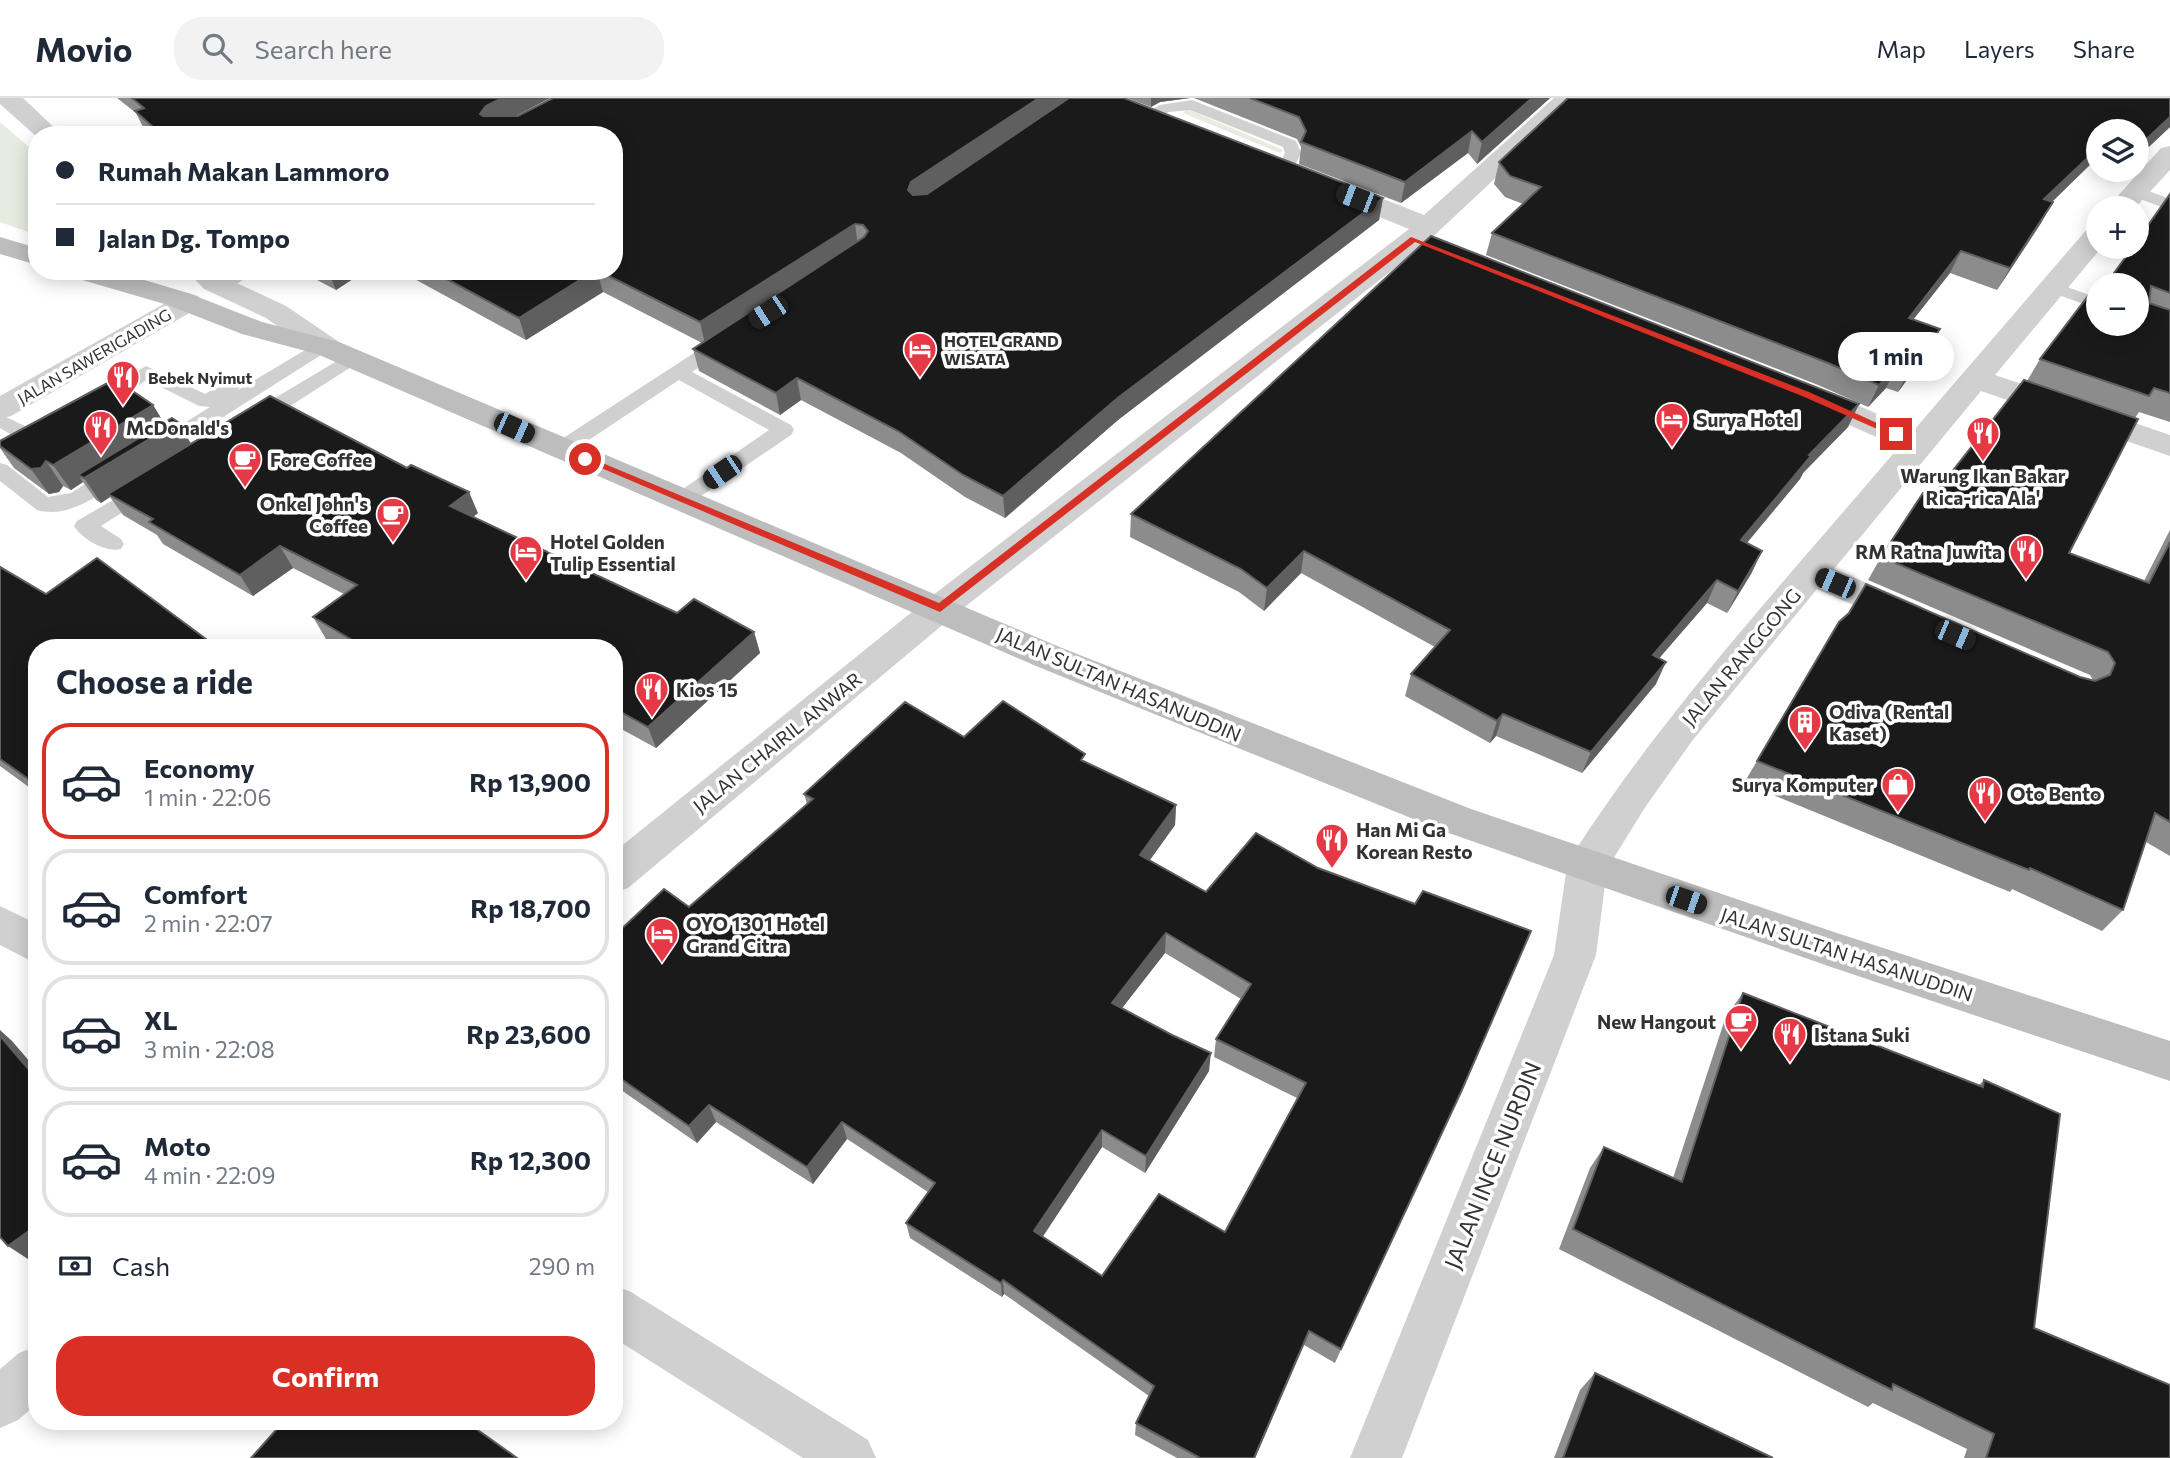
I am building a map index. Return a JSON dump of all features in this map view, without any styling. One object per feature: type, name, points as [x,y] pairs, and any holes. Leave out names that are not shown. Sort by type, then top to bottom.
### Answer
[{"type":"main road","points":[[0,245],[28,254]]},
{"type":"main road","name":"JALAN SULTAN HASANUDDIN","points":[[187,280],[210,282],[252,328],[326,348],[1197,718],[1457,820],[1587,866],[2170,1061]]},
{"type":"street","points":[[8,98],[39,126]]},
{"type":"street","name":"JALAN CHAIRIL ANWAR","points":[[623,869],[940,608],[1426,238],[1569,98]]},
{"type":"street","points":[[1134,112],[1180,129]]},
{"type":"street","points":[[2132,196],[2165,165]]},
{"type":"street","points":[[1273,166],[1426,238]]},
{"type":"street","name":"JALAN RANGGONG","points":[[1587,866],[1630,798],[1679,732],[1919,443],[2086,248]]},
{"type":"street","name":"JALAN SAWERIGADING","points":[[0,409],[210,282]]},
{"type":"street","points":[[1974,379],[2170,446]]},
{"type":"street","points":[[1780,384],[1919,443]]},
{"type":"street","points":[[1811,573],[1937,627]]},
{"type":"street","name":"JALAN INCE NURDIN","points":[[1376,1458],[1575,955],[1587,866]]},
{"type":"street","points":[[0,923],[28,940]]},
{"type":"street","points":[[623,1315],[850,1458]]},
{"type":"street","points":[[0,1402],[28,1379]]},
{"type":"lane","points":[[1134,112],[1192,105],[1290,144],[1293,153],[1273,166]]},
{"type":"lane","points":[[2149,202],[2170,205]]},
{"type":"lane","points":[[2053,287],[2086,299]]},
{"type":"lane","points":[[561,449],[734,335]]},
{"type":"lane","points":[[79,412],[146,372],[206,402],[326,348]]},
{"type":"lane","points":[[236,431],[326,348]]},
{"type":"lane","points":[[0,470],[44,505],[77,499],[326,348]]},
{"type":"lane","points":[[678,372],[784,430],[681,500]]},
{"type":"lane","points":[[0,420],[34,439]]},
{"type":"lane","points":[[0,460],[56,426]]},
{"type":"lane","points":[[113,544],[85,526],[166,475]]},
{"type":"shaded area","points":[[1187,109],[1283,150],[1280,153],[1183,113]]},
{"type":"shaded area","points":[[0,122],[28,146],[28,232],[0,222]]},
{"type":"building","points":[[132,98],[502,98],[486,106],[480,114],[518,116],[553,98],[1039,98],[911,182],[908,190],[913,195],[927,194],[1069,98],[1124,98],[1383,198],[1119,397],[1003,496],[963,475],[898,431],[797,378],[776,393],[693,349],[864,237],[868,231],[863,225],[855,224],[700,322],[617,280],[623,280],[623,126],[152,126],[135,111],[144,108]]},
{"type":"building","points":[[1250,98],[1532,98],[1482,142],[1472,131],[1405,182],[1301,142],[1306,131],[1299,117]]},
{"type":"building","points":[[1568,98],[2170,98],[2170,117],[2149,137],[2149,119],[2086,119],[2086,159],[2044,199],[2053,202],[2010,268],[1961,251],[1909,318],[1940,329],[1909,370],[1897,366],[1879,385],[1492,233],[1541,187],[1510,176],[1499,162]]},
{"type":"building","points":[[2170,194],[2170,293],[2151,286],[2149,303],[2149,273],[2114,273],[2124,259],[2149,259],[2149,224]]},
{"type":"building","points":[[1431,236],[1859,404],[1809,455],[1811,456],[1741,540],[1762,551],[1738,591],[1717,580],[1653,655],[1666,662],[1591,752],[1503,714],[1497,721],[1411,674],[1450,630],[1304,551],[1267,588],[1241,569],[1131,514]]},
{"type":"building","points":[[449,280],[580,280],[519,318]]},
{"type":"building","points":[[2086,299],[2086,336],[2149,336],[2149,303],[2170,310],[2170,393],[2154,388],[2149,396],[2040,359]]},
{"type":"building","points":[[115,379],[153,405],[53,465],[46,461],[41,468],[31,469],[0,446],[0,441]]},
{"type":"building","points":[[2024,380],[2138,419],[2069,553],[2149,583],[2170,542],[2170,822],[2155,813],[2123,910],[2030,868],[2029,870],[1757,761],[1839,622],[1849,613],[1866,584],[2080,677],[2095,681],[2110,675],[2115,663],[2108,652],[1881,557],[1923,493],[1932,497]]},
{"type":"building","points":[[270,396],[407,468],[411,465],[469,492],[450,506],[677,613],[694,599],[754,632],[648,727],[623,713],[623,639],[351,639],[313,617],[357,585],[280,546],[240,575],[149,522],[153,519],[108,494]]},
{"type":"building","points":[[172,418],[178,422],[84,478],[78,475]]},
{"type":"building","points":[[97,558],[206,639],[28,639],[28,779],[0,759],[0,567],[46,594]]},
{"type":"building","points":[[1003,701],[1085,754],[1081,760],[1176,805],[1140,855],[1206,892],[1256,833],[1318,868],[1415,904],[1423,891],[1531,931],[1461,1092],[1341,1349],[1309,1331],[1254,1458],[1200,1458],[1136,1423],[1154,1386],[1003,1280],[1001,1283],[906,1223],[935,1183],[842,1122],[807,1167],[709,1105],[689,1126],[623,1080],[623,928],[664,889],[689,907],[813,799],[804,794],[905,702],[964,737]],"holes":[[[1166,933],[1251,984],[1216,1039],[1306,1083],[1225,1232],[1159,1194],[1102,1276],[1034,1231],[1102,1130],[1146,1156],[1211,1053],[1112,1003]]]},
{"type":"building","points":[[1743,993],[1983,1087],[1984,1080],[2060,1114],[2034,1328],[2170,1385],[2170,1458],[1986,1458],[1994,1434],[1893,1384],[1892,1390],[1573,1229],[1604,1147],[1682,1182]]},
{"type":"building","points":[[0,1036],[28,1069],[28,1232],[8,1246],[0,1237]]},
{"type":"building","points":[[1595,1373],[1773,1458],[1563,1458]]},
{"type":"building","points":[[276,1430],[478,1430],[517,1458],[251,1458]]},
{"type":"place","name":"HOTEL GRAND WISATA","points":[[920,379]]},
{"type":"place","name":"Bebek Nyimut","points":[[123,407]]},
{"type":"place","name":"Surya Hotel","points":[[1672,449]]},
{"type":"place","name":"McDonald's","points":[[101,457]]},
{"type":"place","name":"Warung Ikan Bakar Rica-rica Ala'","points":[[1983,463]]},
{"type":"place","name":"Fore Coffee","points":[[245,489]]},
{"type":"place","name":"Onkel John's Coffee","points":[[393,544]]},
{"type":"place","name":"RM Ratna Juwita","points":[[2026,581]]},
{"type":"place","name":"Hotel Golden Tulip Essential","points":[[526,582]]},
{"type":"place","name":"Kios 15","points":[[652,719]]},
{"type":"place","name":"Odiva (Rental Kaset)","points":[[1805,752]]},
{"type":"place","name":"Surya Komputer","points":[[1898,814]]},
{"type":"place","name":"Oto Bento","points":[[1985,823]]},
{"type":"place","name":"Han Mi Ga Korean Resto","points":[[1332,870]]},
{"type":"place","name":"OYO 1301 Hotel Grand Citra","points":[[662,964]]},
{"type":"place","name":"New Hangout","points":[[1741,1051]]},
{"type":"place","name":"Istana Suki","points":[[1790,1064]]},
{"type":"route","points":[[585,459],[940,608],[1414,239],[1806,394],[1896,434]]}]
